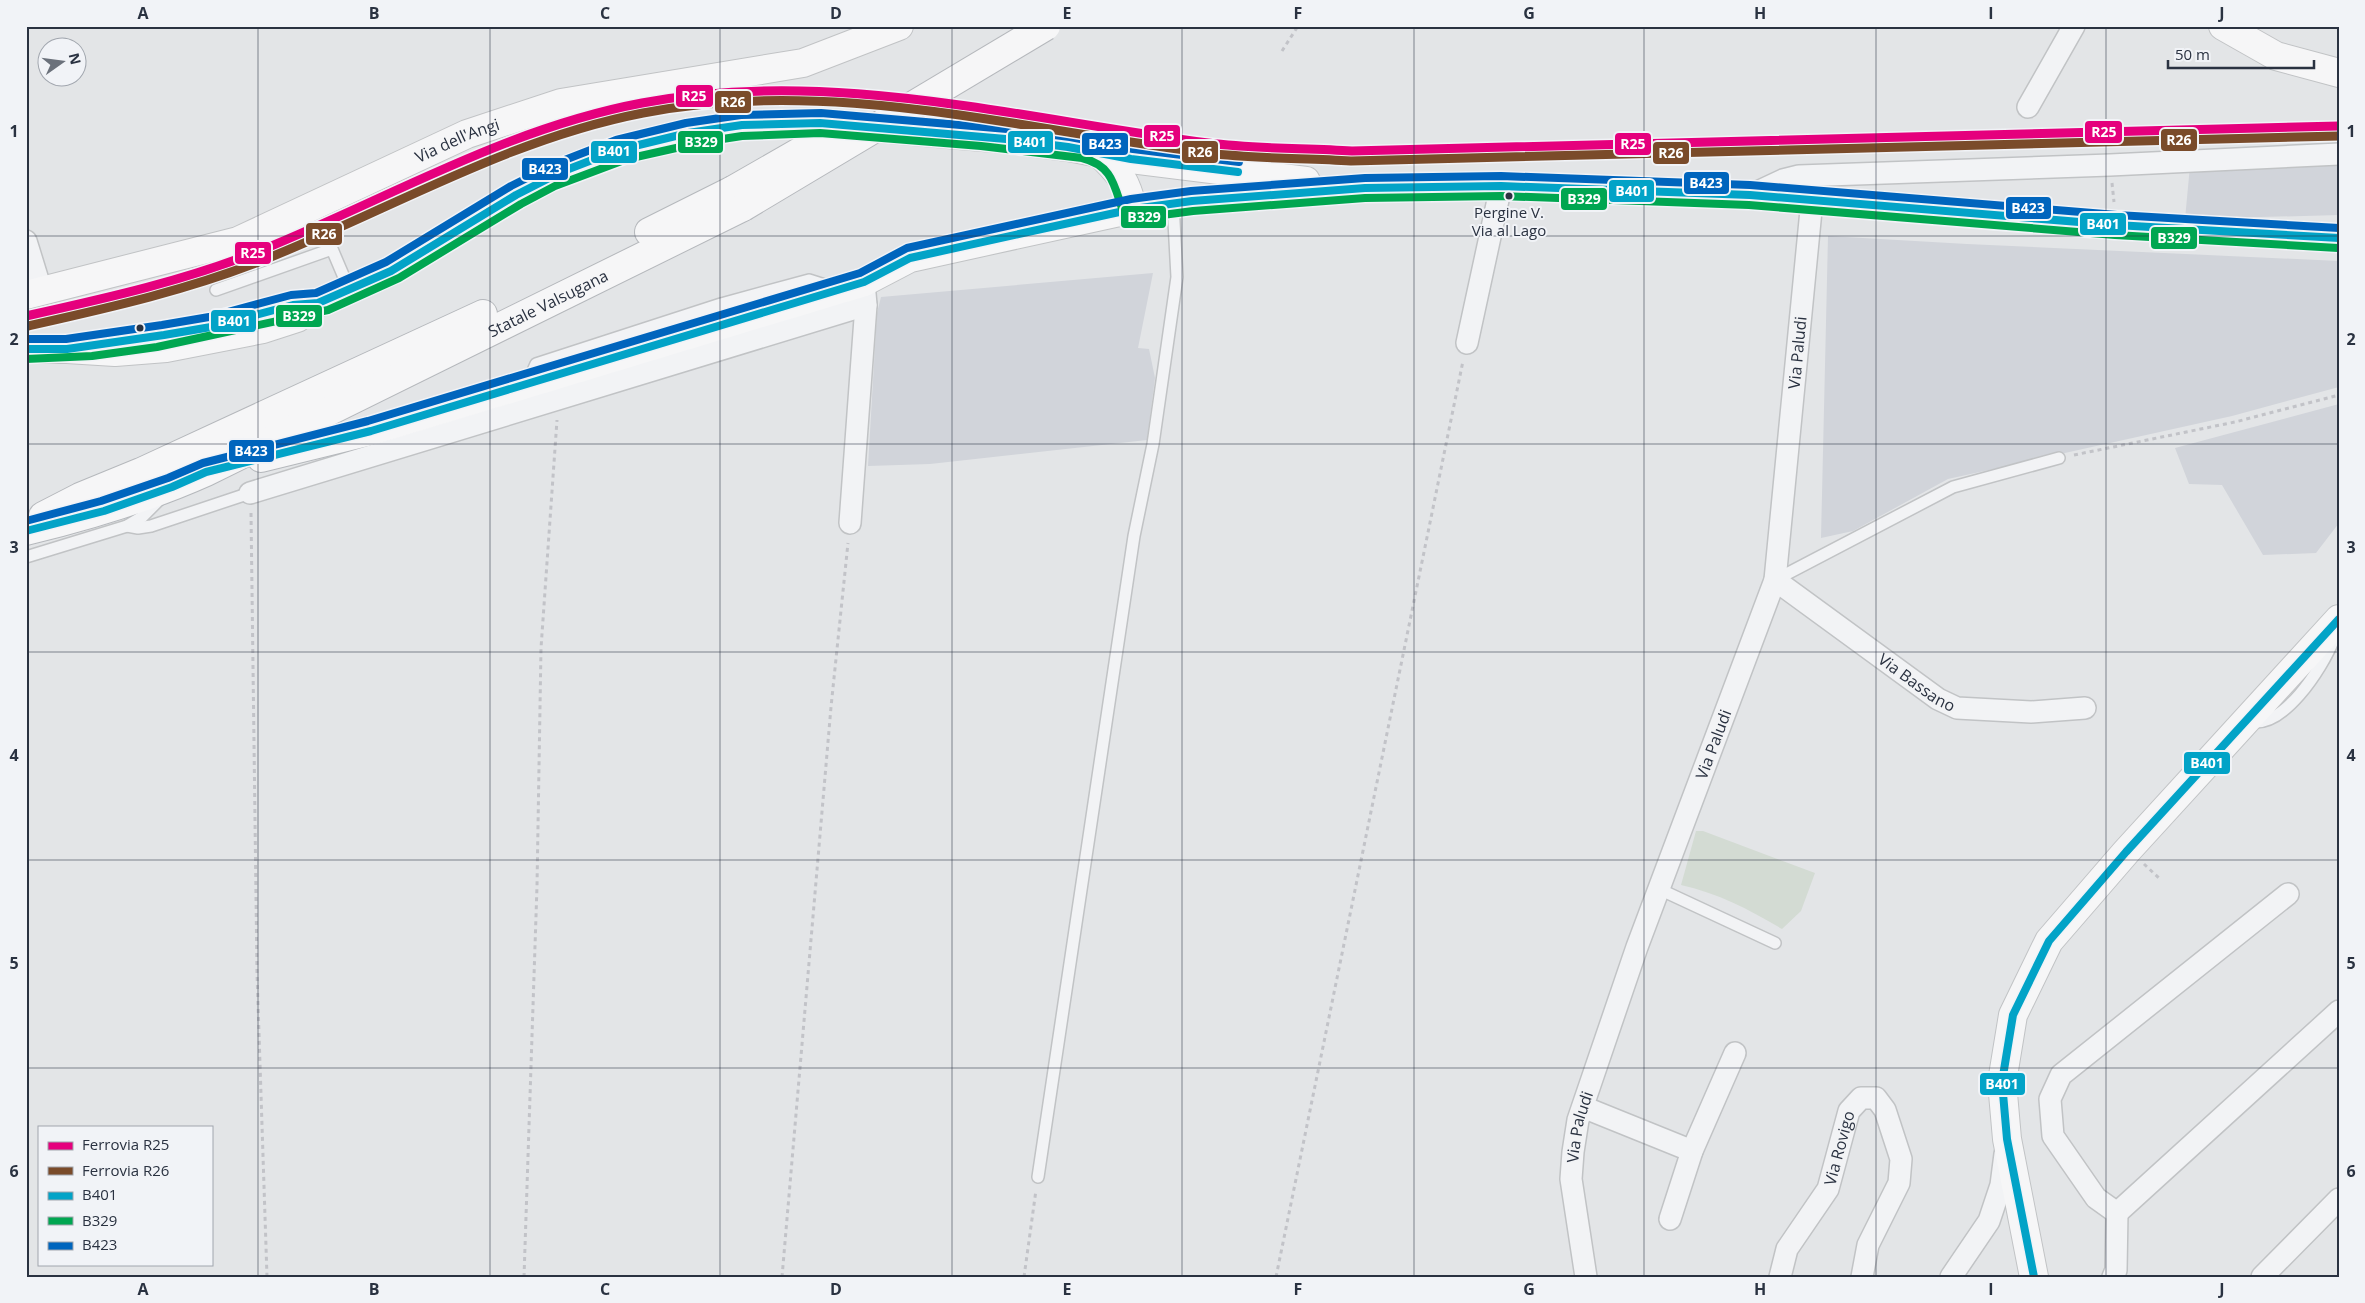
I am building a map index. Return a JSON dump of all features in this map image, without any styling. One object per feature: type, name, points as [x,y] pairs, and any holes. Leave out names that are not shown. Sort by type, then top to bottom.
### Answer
[{"type":"main road","name":"Via dell'Angi","points":[[34,294],[238,241],[468,134],[561,103],[803,63],[899,26]]},
{"type":"main road","name":"Statale Valsugana","points":[[26,525],[80,497],[159,464],[738,199],[1013,26]]},
{"type":"main road","name":"Statale Valsugana","points":[[26,531],[104,511],[172,487],[206,472],[738,199],[1046,26]]},
{"type":"main road","points":[[2223,26],[2276,56],[2339,74]]},
{"type":"main road","points":[[26,349],[115,352],[166,348],[214,340],[290,320],[318,302],[391,271],[516,195],[561,172],[618,150],[688,133],[742,126],[820,123],[1006,139],[1068,147],[1131,159],[1365,188]]},
{"type":"main road","points":[[1099,153],[1117,170],[1128,186],[1134,210]]},
{"type":"main road","points":[[1131,159],[1173,203]]},
{"type":"main road","points":[[206,472],[371,431],[526,384],[857,292],[910,258],[1173,203],[1365,188],[1501,186],[1750,195],[2116,225],[2339,238]]},
{"type":"main road","points":[[2034,1277],[2007,1139],[2002,1082],[2013,1015],[2049,941],[2245,720],[2332,636]]},
{"type":"street","points":[[2028,108],[2074,26]]},
{"type":"street","points":[[1750,195],[1783,180],[1799,176],[2110,165],[2339,154]]},
{"type":"street","points":[[1467,344],[1501,186]]},
{"type":"street","name":"Via Paludi","points":[[1586,1277],[1571,1179],[1573,1152],[1582,1107],[1637,947],[1775,580],[1812,200]]},
{"type":"street","points":[[26,241],[34,294]]},
{"type":"street","points":[[250,493],[556,400],[857,292],[850,523]]},
{"type":"street","name":"Via Bassano","points":[[1775,580],[1938,699],[1957,708],[2032,712],[2085,708]]},
{"type":"street","points":[[2117,1213],[2096,1198],[2053,1136],[2050,1099],[2061,1075],[2288,894]]},
{"type":"street","points":[[2113,1277],[2116,1270],[2117,1213],[2339,1011]]},
{"type":"street","points":[[1670,1219],[1692,1152],[1736,1053]]},
{"type":"street","name":"Via Rovigo","points":[[1780,1277],[1786,1249],[1828,1189],[1850,1111],[1861,1098],[1876,1098],[1885,1110],[1901,1158],[1899,1184],[1868,1245],[1862,1277]]},
{"type":"street","points":[[1582,1107],[1692,1152]]},
{"type":"street","points":[[1951,1277],[1989,1221],[2002,1186],[2007,1139]]},
{"type":"street","points":[[2262,1277],[2339,1199]]},
{"type":"lane","points":[[1038,1177],[1134,536],[1153,444],[1177,276],[1173,203]]},
{"type":"lane","points":[[216,290],[332,249],[350,290]]},
{"type":"lane","points":[[1775,580],[1953,487],[2059,458]]},
{"type":"lane","points":[[26,557],[127,526],[142,517],[172,487]]},
{"type":"lane","points":[[127,526],[138,528],[150,526],[250,493]]},
{"type":"lane","points":[[1659,889],[1775,943]]},
{"type":"path","points":[[1282,51],[1298,26]]},
{"type":"path","points":[[1276,1277],[1467,344]]},
{"type":"path","points":[[2059,458],[2235,422],[2339,395]]},
{"type":"path","points":[[524,1277],[541,648],[558,410],[556,400]]},
{"type":"path","points":[[250,493],[257,973],[267,1277]]},
{"type":"path","points":[[782,1277],[850,523]]},
{"type":"path","points":[[2140,862],[2161,880]]},
{"type":"path","points":[[1024,1277],[1038,1177]]},
{"type":"shaded area","points":[[2339,163],[2339,215],[2185,219],[2190,166]]},
{"type":"shaded area","points":[[1828,236],[2339,261],[2339,387],[2232,416],[1948,479],[1853,531],[1821,538]]},
{"type":"shaded area","points":[[1153,273],[1138,348],[1149,349],[1155,378],[1147,440],[930,464],[868,466],[877,313],[881,297]]},
{"type":"shaded area","points":[[2339,404],[2339,523],[2316,553],[2263,555],[2222,485],[2189,484],[2175,448]]},
{"type":"shaded area","points":[[1696,831],[1703,831],[1815,873],[1801,911],[1782,929],[1733,903],[1681,885]]},
{"type":"rail line","name":"R25","points":[[26,316],[177,279],[235,260],[311,229],[450,166],[544,129],[592,114],[642,103],[713,93],[784,91],[926,100],[1208,143],[1352,151],[2339,126]]},
{"type":"rail line","name":"R26","points":[[28,326],[178,289],[237,270],[313,239],[498,157],[545,140],[593,125],[643,113],[714,103],[785,100],[855,103],[926,110],[1208,153],[1351,161],[2339,136]]},
{"type":"transit line","name":"B423","points":[[26,339],[66,339],[162,325],[209,317],[291,295],[316,293],[386,262],[511,186],[557,163],[616,140],[686,123],[741,115],[821,113],[1007,129],[1070,137],[1133,149],[1239,162]]},
{"type":"transit line","name":"B401","points":[[26,349],[67,349],[164,335],[211,327],[293,305],[318,303],[391,271],[516,195],[561,172],[618,150],[688,133],[742,125],[820,123],[1006,139],[1068,147],[1131,159],[1238,172]]},
{"type":"transit line","name":"B329","points":[[26,359],[92,356],[157,347],[328,310],[399,278],[521,204],[555,186],[627,159],[703,142],[742,136],[820,133],[981,146],[1082,158],[1101,166],[1107,172],[1115,187],[1124,214],[1132,219],[1193,211],[1365,198],[1501,196],[1749,205],[2115,235],[2338,248]]},
{"type":"transit line","name":"B423","points":[[26,521],[101,501],[168,478],[203,463],[368,421],[860,273],[907,248],[1131,199],[1191,191],[1365,178],[1501,176],[1750,185],[2117,215],[2339,228]]},
{"type":"transit line","name":"B401","points":[[26,531],[104,511],[172,487],[206,472],[371,431],[864,282],[910,258],[1133,209],[1192,201],[1365,188],[1501,186],[1750,195],[2116,225],[2339,238]]},
{"type":"transit line","name":"B401","points":[[2034,1277],[2007,1139],[2002,1082],[2013,1015],[2049,941],[2126,852],[2339,619]]},
{"type":"place","name":"Pergine V. Via al Lago","points":[[1509,196]]}]
